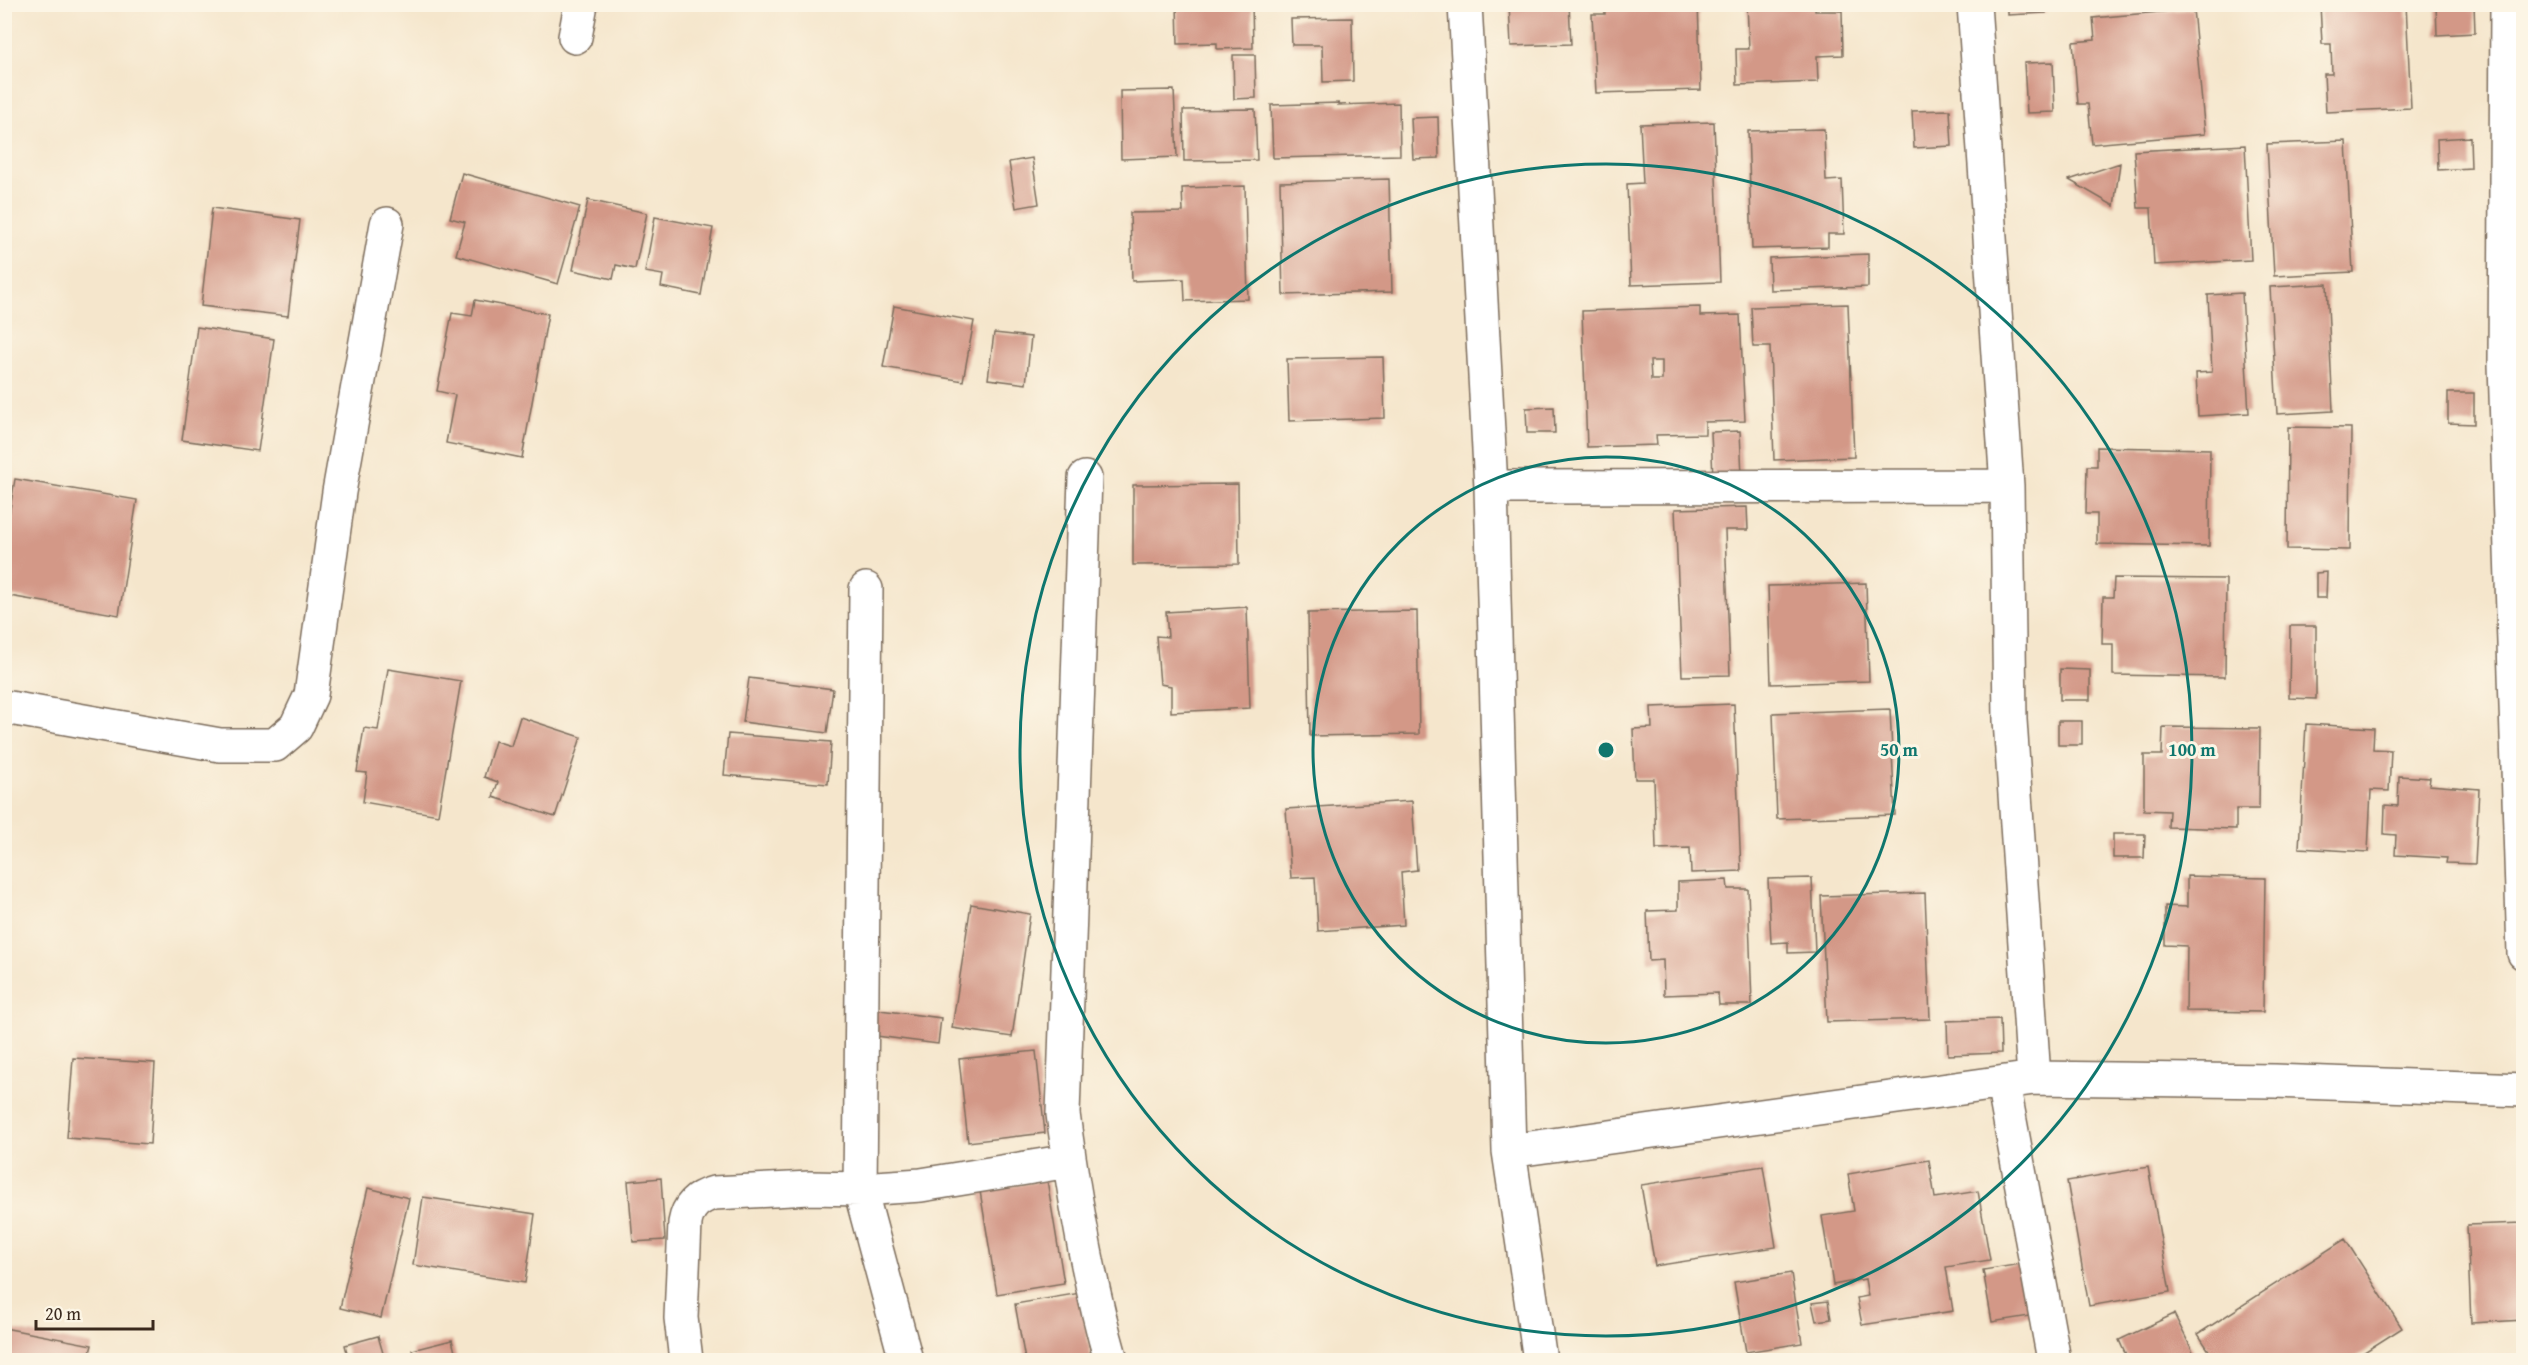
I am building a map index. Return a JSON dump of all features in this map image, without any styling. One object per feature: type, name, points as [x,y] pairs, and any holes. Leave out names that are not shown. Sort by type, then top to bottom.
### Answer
[{"type":"street","points":[[575,37],[581,4]]},
{"type":"street","points":[[1465,4],[1491,487],[1509,1151],[1540,1360]]},
{"type":"street","points":[[1974,4],[2007,486],[2018,1080],[2054,1360]]},
{"type":"street","points":[[2507,4],[2505,364],[2523,953]]},
{"type":"street","points":[[4,707],[220,745],[275,745],[296,727],[311,695],[339,492],[387,224]]},
{"type":"street","points":[[1085,478],[1063,1113],[1069,1161],[1098,1315],[1111,1360]]},
{"type":"street","points":[[1491,487],[2007,486]]},
{"type":"street","points":[[866,589],[860,1189],[906,1360]]},
{"type":"street","points":[[1509,1151],[2018,1080],[2275,1081],[2523,1090]]},
{"type":"street","points":[[686,1360],[681,1318],[686,1223],[687,1213],[702,1196],[714,1193],[810,1188],[860,1189],[921,1185],[1069,1161]]},
{"type":"building","points":[[1177,4],[1252,4],[1253,48],[1217,49],[1217,43],[1178,44]]},
{"type":"building","points":[[1509,4],[1569,4],[1571,44],[1511,46]]},
{"type":"building","points":[[1605,4],[1698,4],[1701,90],[1596,93],[1592,14],[1605,14]]},
{"type":"building","points":[[1747,4],[1815,4],[1815,11],[1842,11],[1843,55],[1817,56],[1818,82],[1737,85],[1736,49],[1749,49]]},
{"type":"building","points":[[2008,4],[2046,4],[2046,13],[2008,15]]},
{"type":"building","points":[[2320,4],[2406,4],[2411,108],[2326,112],[2324,74],[2332,74],[2331,44],[2322,44]]},
{"type":"building","points":[[2436,4],[2474,4],[2475,33],[2437,35]]},
{"type":"building","points":[[2193,9],[2205,134],[2092,144],[2088,104],[2078,104],[2073,42],[2095,40],[2093,18]]},
{"type":"building","points":[[1352,18],[1353,81],[1323,82],[1322,45],[1292,45],[1291,19]]},
{"type":"building","points":[[1233,55],[1255,55],[1256,98],[1234,99]]},
{"type":"building","points":[[2053,62],[2055,112],[2027,113],[2024,63]]},
{"type":"building","points":[[1174,90],[1177,157],[1121,159],[1120,91]]},
{"type":"building","points":[[1339,103],[1338,105],[1399,103],[1400,155],[1273,158],[1271,105]]},
{"type":"building","points":[[1255,109],[1257,160],[1184,161],[1183,110]]},
{"type":"building","points":[[1950,110],[1952,146],[1914,148],[1912,111]]},
{"type":"building","points":[[1438,117],[1439,158],[1413,159],[1411,118]]},
{"type":"building","points":[[1714,122],[1720,282],[1631,285],[1627,184],[1643,183],[1640,124]]},
{"type":"building","points":[[1824,129],[1826,181],[1842,180],[1844,234],[1828,234],[1828,247],[1752,249],[1748,131]]},
{"type":"building","points":[[2470,137],[2471,168],[2438,170],[2437,139]]},
{"type":"building","points":[[2346,141],[2353,272],[2274,276],[2267,144]]},
{"type":"building","points":[[2245,145],[2251,260],[2154,265],[2151,208],[2138,208],[2134,151]]},
{"type":"building","points":[[1032,158],[1039,204],[1016,208],[1009,162]]},
{"type":"building","points":[[2120,163],[2114,206],[2069,180]]},
{"type":"building","points":[[462,173],[580,207],[558,284],[456,255],[465,222],[450,218]]},
{"type":"building","points":[[1389,179],[1392,292],[1283,295],[1280,182]]},
{"type":"building","points":[[1245,186],[1248,299],[1185,301],[1184,279],[1132,281],[1130,213],[1183,212],[1182,188]]},
{"type":"building","points":[[588,200],[647,213],[635,269],[616,265],[613,279],[573,270]]},
{"type":"building","points":[[212,208],[300,220],[288,316],[201,306]]},
{"type":"building","points":[[655,217],[713,228],[701,295],[661,287],[663,275],[645,272]]},
{"type":"building","points":[[1868,254],[1868,287],[1770,290],[1769,258]]},
{"type":"building","points":[[2327,284],[2333,411],[2277,414],[2270,287]]},
{"type":"building","points":[[2242,293],[2249,413],[2198,416],[2196,373],[2212,372],[2208,295]]},
{"type":"building","points":[[475,300],[548,314],[522,458],[446,443],[455,395],[437,391],[452,313],[472,316]]},
{"type":"building","points":[[1848,304],[1854,457],[1774,460],[1770,347],[1753,347],[1751,307]]},
{"type":"building","points":[[894,306],[974,321],[963,381],[883,367]]},
{"type":"building","points":[[1700,307],[1700,316],[1740,315],[1745,421],[1705,422],[1705,434],[1656,435],[1657,445],[1587,447],[1582,311]],"holes":[[[1650,361],[1662,361],[1662,380],[1651,380]]]},
{"type":"building","points":[[197,327],[274,339],[258,451],[182,440]]},
{"type":"building","points":[[994,333],[1031,337],[1026,384],[988,379]]},
{"type":"building","points":[[1383,357],[1385,418],[1289,421],[1287,359]]},
{"type":"building","points":[[2448,393],[2474,393],[2474,424],[2448,423]]},
{"type":"building","points":[[1554,407],[1555,433],[1527,433],[1526,408]]},
{"type":"building","points":[[2288,427],[2351,428],[2350,550],[2287,549]]},
{"type":"building","points":[[1740,431],[1742,476],[1713,478],[1711,432]]},
{"type":"building","points":[[2097,447],[2210,449],[2209,546],[2097,544],[2097,514],[2086,514],[2087,466],[2097,466]]},
{"type":"building","points":[[15,479],[137,500],[119,615],[4,595],[4,545]]},
{"type":"building","points":[[1238,484],[1239,564],[1133,565],[1133,485]]},
{"type":"building","points":[[1747,507],[1748,530],[1725,530],[1730,675],[1682,676],[1675,509]]},
{"type":"building","points":[[2327,572],[2326,598],[2316,598],[2316,573]]},
{"type":"building","points":[[2114,578],[2226,579],[2225,677],[2113,675],[2113,644],[2102,644],[2103,597],[2113,597]]},
{"type":"building","points":[[1866,583],[1869,681],[1771,684],[1768,586]]},
{"type":"building","points":[[1247,607],[1250,708],[1171,712],[1171,686],[1160,684],[1156,636],[1168,637],[1166,612]]},
{"type":"building","points":[[1417,611],[1419,734],[1310,736],[1308,613]]},
{"type":"building","points":[[2290,626],[2316,626],[2316,699],[2289,698]]},
{"type":"building","points":[[388,669],[461,681],[438,815],[363,802],[367,773],[357,772],[364,728],[378,730]]},
{"type":"building","points":[[2060,669],[2090,670],[2090,700],[2060,700]]},
{"type":"building","points":[[749,678],[833,689],[827,733],[743,722]]},
{"type":"building","points":[[1734,704],[1741,871],[1691,873],[1690,848],[1656,849],[1654,779],[1635,779],[1633,729],[1652,728],[1651,707]]},
{"type":"building","points":[[1890,709],[1895,815],[1777,819],[1773,713]]},
{"type":"building","points":[[520,717],[581,737],[555,817],[493,797],[498,782],[484,777],[495,741],[511,746]]},
{"type":"building","points":[[2058,721],[2082,721],[2082,745],[2058,745]]},
{"type":"building","points":[[2306,724],[2374,728],[2373,749],[2391,750],[2389,791],[2371,790],[2368,852],[2299,848]]},
{"type":"building","points":[[2163,727],[2260,728],[2259,809],[2236,809],[2236,829],[2168,827],[2169,811],[2144,810],[2144,755],[2162,755]]},
{"type":"building","points":[[728,734],[831,742],[828,784],[724,775]]},
{"type":"building","points":[[2399,776],[2430,778],[2429,785],[2479,789],[2475,864],[2446,863],[2447,858],[2395,855],[2396,835],[2384,834],[2385,805],[2398,806]]},
{"type":"building","points":[[1412,801],[1417,870],[1401,872],[1404,925],[1318,931],[1315,877],[1291,878],[1286,809]]},
{"type":"building","points":[[2113,834],[2145,834],[2144,858],[2113,858]]},
{"type":"building","points":[[2187,876],[2265,878],[2263,1012],[2186,1011],[2187,946],[2165,945],[2165,906],[2187,907]]},
{"type":"building","points":[[1812,878],[1815,952],[1788,953],[1788,942],[1771,943],[1768,879]]},
{"type":"building","points":[[1727,880],[1728,889],[1748,889],[1752,1005],[1719,1005],[1718,993],[1664,995],[1663,960],[1649,961],[1647,911],[1678,910],[1678,882]]},
{"type":"building","points":[[1925,893],[1930,1019],[1827,1022],[1821,896]]},
{"type":"building","points":[[971,904],[1030,914],[1012,1037],[952,1028]]},
{"type":"building","points":[[872,1009],[941,1018],[938,1044],[869,1035]]},
{"type":"building","points":[[2000,1019],[2001,1053],[1948,1055],[1947,1021]]},
{"type":"building","points":[[1036,1051],[1045,1133],[968,1142],[959,1059]]},
{"type":"building","points":[[73,1058],[155,1063],[150,1144],[67,1138]]},
{"type":"building","points":[[1929,1160],[1935,1198],[1978,1191],[1990,1260],[1946,1267],[1953,1311],[1862,1325],[1857,1298],[1868,1296],[1865,1279],[1833,1285],[1822,1216],[1854,1211],[1848,1174]]},
{"type":"building","points":[[1763,1166],[1776,1247],[1655,1266],[1641,1185]]},
{"type":"building","points":[[2148,1167],[2170,1292],[2089,1306],[2067,1181]]},
{"type":"building","points":[[661,1178],[665,1240],[633,1242],[628,1181]]},
{"type":"building","points":[[1047,1180],[1064,1283],[997,1294],[980,1191]]},
{"type":"building","points":[[368,1188],[409,1198],[381,1318],[340,1308]]},
{"type":"building","points":[[423,1197],[535,1214],[525,1283],[413,1265]]},
{"type":"building","points":[[2524,1223],[2524,1320],[2471,1323],[2467,1225]]},
{"type":"building","points":[[2345,1239],[2402,1328],[2352,1360],[2215,1360],[2198,1334]]},
{"type":"building","points":[[2027,1263],[2036,1315],[1992,1322],[1983,1270]]},
{"type":"building","points":[[1791,1273],[1802,1343],[1746,1352],[1734,1282]]},
{"type":"building","points":[[1080,1293],[1092,1360],[1025,1360],[1015,1304]]},
{"type":"building","points":[[1828,1301],[1831,1319],[1816,1321],[1812,1303]]},
{"type":"building","points":[[2174,1314],[2197,1360],[2128,1360],[2119,1340]]},
{"type":"building","points":[[4,1328],[92,1345],[88,1360],[4,1360]]},
{"type":"building","points":[[378,1336],[385,1360],[349,1360],[345,1345]]},
{"type":"building","points":[[452,1340],[457,1360],[414,1360],[412,1350]]}]
